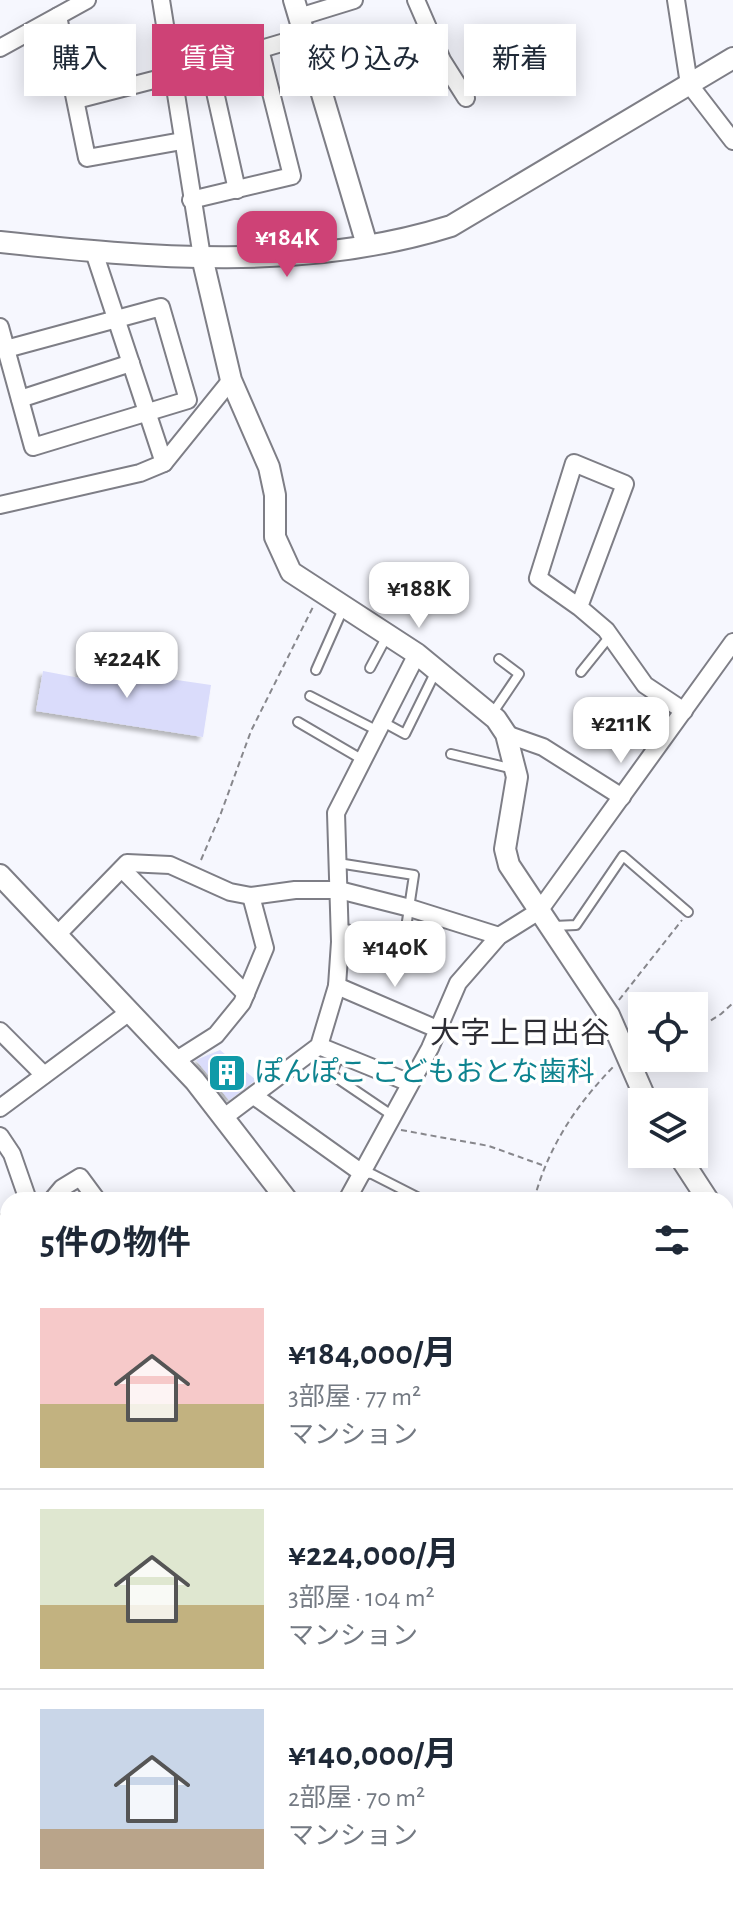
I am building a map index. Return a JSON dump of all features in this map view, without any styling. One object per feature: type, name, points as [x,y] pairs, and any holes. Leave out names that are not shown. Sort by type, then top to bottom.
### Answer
[{"type":"street","points":[[0,48],[87,0]]},
{"type":"street","points":[[161,0],[165,24]]},
{"type":"street","points":[[264,46],[300,18],[354,0]]},
{"type":"street","points":[[416,0],[442,60],[466,98]]},
{"type":"street","points":[[676,0],[689,84],[733,141]]},
{"type":"street","points":[[58,16],[87,158],[182,141]]},
{"type":"street","points":[[300,18],[367,245]]},
{"type":"street","points":[[0,242],[94,252],[285,257],[410,238],[451,226],[733,58]]},
{"type":"street","points":[[191,200],[292,176],[264,65]]},
{"type":"street","points":[[76,100],[152,80]]},
{"type":"street","points":[[176,96],[202,257],[231,380],[269,467],[275,495],[275,537],[283,557],[291,572],[417,654],[492,715],[506,734],[517,777],[505,849],[509,865],[606,1010],[641,1088]]},
{"type":"street","points":[[216,96],[237,190]]},
{"type":"street","points":[[94,252],[164,463]]},
{"type":"street","points":[[0,327],[6,349],[20,399],[33,447],[188,400],[161,307],[6,349]]},
{"type":"street","points":[[20,399],[131,363]]},
{"type":"street","points":[[0,505],[140,473],[164,463],[231,380]]},
{"type":"street","points":[[579,607],[625,484],[574,463],[538,578],[579,607],[610,636],[645,685],[684,711]]},
{"type":"street","points":[[351,1192],[430,1048],[458,983],[499,936],[544,919],[622,797],[733,642]]},
{"type":"street","points":[[223,1118],[319,1046],[337,986],[340,928],[336,813],[417,654]]},
{"type":"street","points":[[506,734],[543,747],[622,797]]},
{"type":"street","points":[[56,936],[127,863],[170,865],[230,892],[251,896],[295,890],[339,890],[499,936]]},
{"type":"street","points":[[122,869],[246,994]]},
{"type":"street","points":[[0,875],[175,1061],[281,1192]]},
{"type":"street","points":[[175,1061],[216,1035],[242,1003],[265,948],[251,896]]},
{"type":"street","points":[[337,986],[437,1029]]},
{"type":"street","points":[[0,1108],[128,1013]]},
{"type":"street","points":[[1,1033],[44,1075]]},
{"type":"street","points":[[319,1046],[410,1083]]},
{"type":"street","points":[[254,1096],[362,1173]]},
{"type":"street","points":[[0,1136],[12,1154],[25,1192]]},
{"type":"street","points":[[687,1168],[703,1192]]},
{"type":"street","points":[[59,1192],[80,1177],[91,1192]]},
{"type":"lane","points":[[316,670],[344,607]]},
{"type":"lane","points":[[370,668],[388,635]]},
{"type":"lane","points":[[581,672],[610,636]]},
{"type":"lane","points":[[492,715],[519,674],[499,659]]},
{"type":"lane","points":[[310,696],[405,734],[436,670]]},
{"type":"lane","points":[[298,722],[363,760]]},
{"type":"lane","points":[[451,754],[515,769]]},
{"type":"lane","points":[[544,919],[576,925],[623,856],[688,912]]},
{"type":"lane","points":[[338,863],[414,875],[404,941],[340,928]]},
{"type":"lane","points":[[340,1055],[331,1074],[390,1122]]},
{"type":"lane","points":[[362,1173],[372,1174],[407,1192]]},
{"type":"path","points":[[194,876],[251,731],[314,605]]},
{"type":"path","points":[[606,1010],[618,1001],[688,912]]},
{"type":"path","points":[[708,1022],[733,1003]]},
{"type":"path","points":[[536,1192],[543,1166],[585,1095],[626,1054]]},
{"type":"path","points":[[390,1122],[489,1146],[543,1166]]},
{"type":"building","points":[[81,666],[211,685],[203,737],[36,711],[43,671],[80,678]]},
{"type":"building","name":"ぽんぽこ こどもおとな歯科","points":[[220,1050],[256,1080],[229,1100],[196,1060]]},
{"type":"place","name":"ぽんぽこ こどもおとな歯科","points":[[227,1073]]},
{"type":"district","name":"大字上日出谷","points":[[520,1034]]}]
